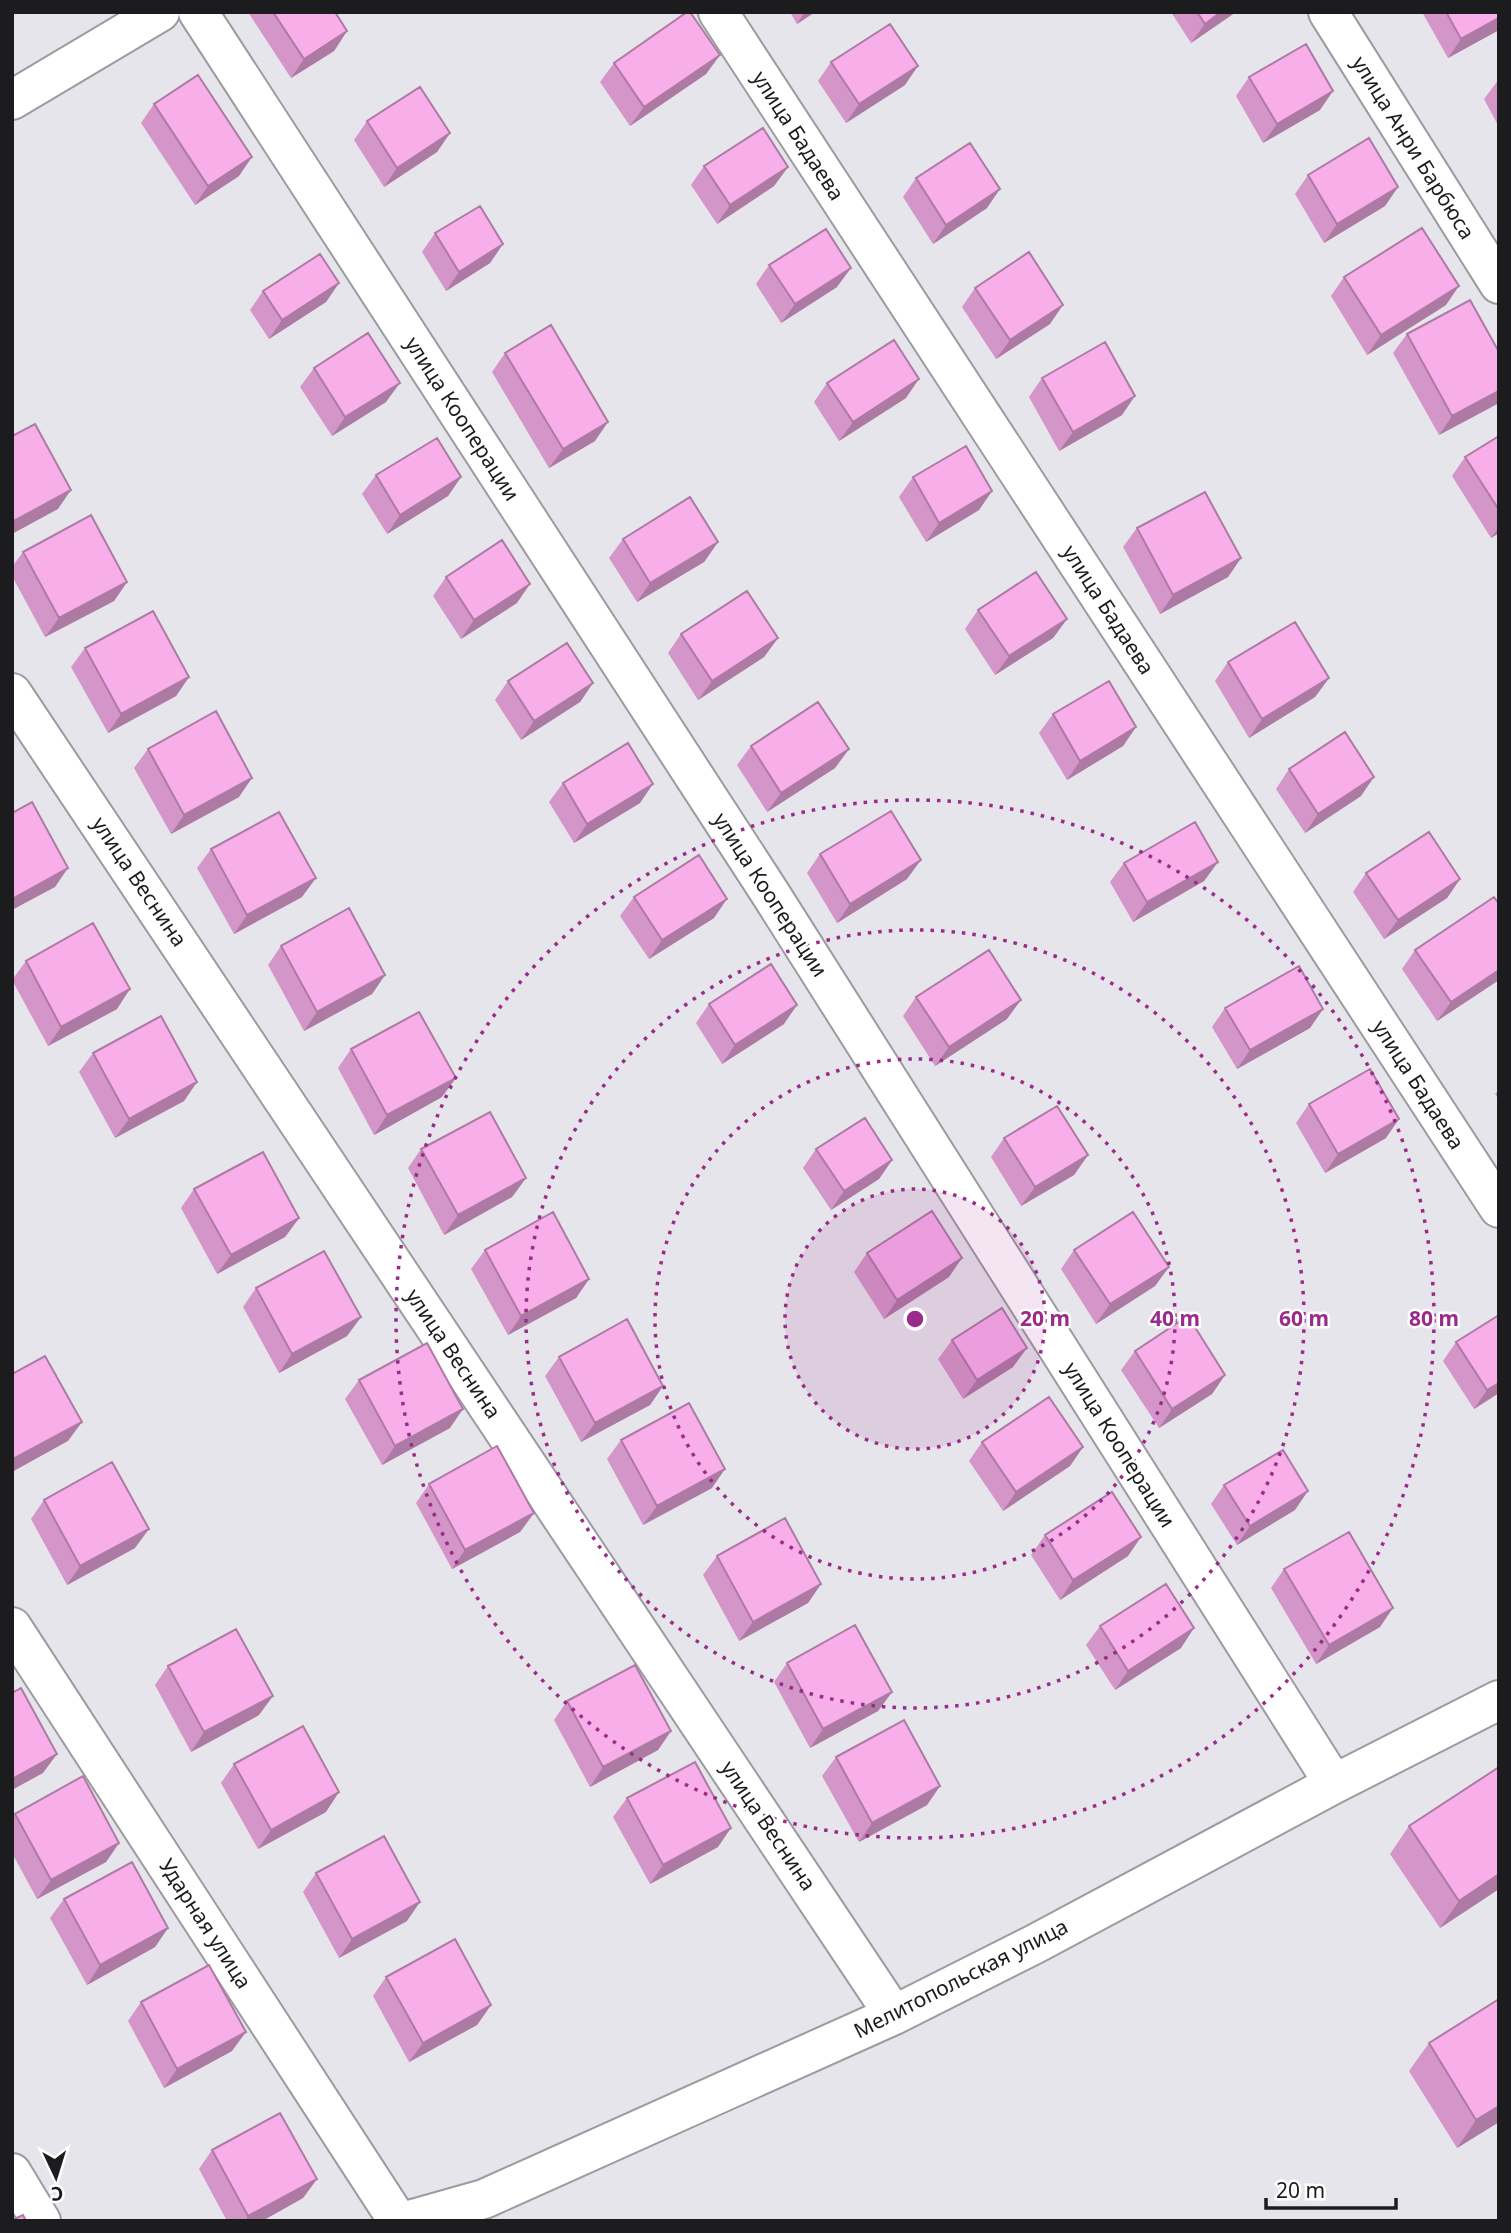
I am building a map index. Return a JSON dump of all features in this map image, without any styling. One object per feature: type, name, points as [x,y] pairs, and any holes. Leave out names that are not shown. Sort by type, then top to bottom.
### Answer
[{"type":"street","points":[[12,100],[160,12]]},
{"type":"street","name":"улица Кооперации","points":[[198,12],[770,893],[1334,1784]]},
{"type":"street","name":"улица Бадаева","points":[[718,12],[1499,1208]]},
{"type":"street","name":"улица Анри Барбюса","points":[[1328,12],[1499,284]]},
{"type":"street","name":"улица Веснина","points":[[12,693],[894,2015]]},
{"type":"street","name":"Ударная улица","points":[[12,1627],[398,2221]]},
{"type":"street","name":"Мелитопольская улица","points":[[406,2221],[491,2210],[1035,1944],[1334,1784],[1499,1700]]},
{"type":"street","points":[[12,2173],[41,2221]]},
{"type":"building","points":[[273,12],[335,12],[347,31],[304,59]]},
{"type":"building","points":[[690,12],[720,55],[644,107],[614,63]]},
{"type":"building","points":[[1197,12],[1221,12],[1205,24]]},
{"type":"building","points":[[1446,12],[1499,12],[1499,18],[1461,39]]},
{"type":"building","points":[[890,24],[918,66],[859,104],[831,62]]},
{"type":"building","points":[[1306,44],[1333,91],[1277,124],[1249,77]]},
{"type":"building","points":[[198,75],[252,157],[208,186],[154,104]]},
{"type":"building","points":[[420,87],[450,133],[397,168],[367,121]]},
{"type":"building","points":[[763,128],[788,167],[730,205],[704,166]]},
{"type":"building","points":[[1369,138],[1398,187],[1337,224],[1308,175]]},
{"type":"building","points":[[970,143],[1000,189],[946,225],[916,178]]},
{"type":"building","points":[[480,206],[503,244],[459,272],[435,233]]},
{"type":"building","points":[[1422,228],[1459,286],[1381,335],[1344,277]]},
{"type":"building","points":[[826,229],[851,268],[795,304],[769,265]]},
{"type":"building","points":[[1029,252],[1063,305],[1010,340],[975,288]]},
{"type":"building","points":[[320,254],[339,283],[282,320],[263,291]]},
{"type":"building","points":[[1470,300],[1499,352],[1499,391],[1452,416],[1407,334]]},
{"type":"building","points":[[551,325],[608,422],[563,449],[505,353]]},
{"type":"building","points":[[368,333],[400,383],[345,417],[314,368]]},
{"type":"building","points":[[894,340],[919,379],[853,422],[827,383]]},
{"type":"building","points":[[1105,342],[1135,396],[1073,432],[1042,378]]},
{"type":"building","points":[[35,424],[71,490],[12,522],[12,436]]},
{"type":"building","points":[[1499,436],[1499,510],[1465,457]]},
{"type":"building","points":[[437,438],[461,477],[400,515],[376,475]]},
{"type":"building","points":[[966,446],[992,491],[939,523],[913,477]]},
{"type":"building","points":[[1205,492],[1241,558],[1173,595],[1137,528]]},
{"type":"building","points":[[690,497],[718,542],[650,583],[623,539]]},
{"type":"building","points":[[91,515],[127,582],[59,618],[23,552]]},
{"type":"building","points":[[502,540],[530,584],[474,620],[446,577]]},
{"type":"building","points":[[1036,572],[1067,619],[1009,656],[978,610]]},
{"type":"building","points":[[747,591],[778,638],[712,681],[681,634]]},
{"type":"building","points":[[153,611],[189,677],[121,714],[85,648]]},
{"type":"building","points":[[1295,622],[1329,678],[1262,719],[1228,662]]},
{"type":"building","points":[[567,643],[593,683],[534,721],[508,681]]},
{"type":"building","points":[[1109,681],[1136,727],[1080,761],[1053,714]]},
{"type":"building","points":[[818,702],[849,749],[781,793],[751,746]]},
{"type":"building","points":[[216,711],[252,778],[184,815],[148,749]]},
{"type":"building","points":[[1345,732],[1374,777],[1318,814],[1289,769]]},
{"type":"building","points":[[628,743],[653,784],[587,824],[563,783]]},
{"type":"building","points":[[32,802],[68,868],[12,899],[12,813]]},
{"type":"building","points":[[891,811],[921,860],[850,904],[820,854]]},
{"type":"building","points":[[279,812],[316,878],[247,915],[211,849]]},
{"type":"building","points":[[1195,822],[1218,862],[1147,902],[1124,863]]},
{"type":"building","points":[[1429,832],[1460,879],[1398,920],[1366,873]]},
{"type":"building","points":[[699,855],[727,899],[662,940],[634,897]]},
{"type":"building","points":[[1494,897],[1499,904],[1499,970],[1451,1002],[1415,950]]},
{"type":"building","points":[[349,908],[385,975],[317,1012],[281,946]]},
{"type":"building","points":[[93,923],[130,989],[61,1027],[26,961]]},
{"type":"building","points":[[989,950],[1021,1000],[949,1047],[916,997]]},
{"type":"building","points":[[771,964],[797,1005],[735,1045],[709,1004]]},
{"type":"building","points":[[1299,966],[1323,1009],[1250,1050],[1225,1008]]},
{"type":"building","points":[[419,1012],[456,1078],[387,1115],[351,1049]]},
{"type":"building","points":[[161,1016],[197,1082],[129,1119],[93,1053]]},
{"type":"building","points":[[1370,1069],[1399,1119],[1338,1154],[1309,1104]]},
{"type":"building","points":[[1057,1106],[1088,1155],[1035,1187],[1004,1138]]},
{"type":"building","points":[[490,1112],[526,1178],[458,1215],[421,1149]]},
{"type":"building","points":[[865,1118],[892,1160],[844,1191],[816,1149]]},
{"type":"building","points":[[263,1152],[299,1218],[231,1255],[194,1189]]},
{"type":"building","points":[[932,1211],[962,1258],[897,1300],[867,1253]]},
{"type":"building","points":[[553,1212],[589,1279],[521,1316],[485,1250]]},
{"type":"building","points":[[1133,1212],[1169,1267],[1110,1304],[1074,1250]]},
{"type":"building","points":[[324,1251],[361,1317],[292,1354],[256,1288]]},
{"type":"building","points":[[1002,1308],[1027,1348],[977,1380],[952,1340]]},
{"type":"building","points":[[1499,1315],[1499,1383],[1487,1390],[1456,1342]]},
{"type":"building","points":[[1188,1316],[1225,1375],[1172,1409],[1135,1351]]},
{"type":"building","points":[[627,1319],[663,1386],[595,1423],[559,1357]]},
{"type":"building","points":[[427,1343],[463,1409],[395,1446],[359,1380]]},
{"type":"building","points":[[45,1356],[82,1422],[13,1459],[12,1374]]},
{"type":"building","points":[[1049,1397],[1083,1447],[1016,1492],[982,1442]]},
{"type":"building","points":[[689,1403],[725,1469],[657,1506],[621,1440]]},
{"type":"building","points":[[497,1446],[534,1513],[465,1550],[429,1484]]},
{"type":"building","points":[[1283,1450],[1308,1491],[1250,1526],[1224,1485]]},
{"type":"building","points":[[112,1462],[149,1529],[80,1566],[44,1500]]},
{"type":"building","points":[[1112,1492],[1141,1537],[1073,1580],[1045,1535]]},
{"type":"building","points":[[785,1518],[821,1584],[753,1622],[717,1556]]},
{"type":"building","points":[[1349,1532],[1393,1608],[1329,1645],[1284,1569]]},
{"type":"building","points":[[1166,1584],[1194,1628],[1128,1671],[1100,1626]]},
{"type":"building","points":[[855,1625],[892,1692],[823,1729],[787,1663]]},
{"type":"building","points":[[236,1629],[273,1696],[204,1732],[168,1666]]},
{"type":"building","points":[[635,1665],[671,1731],[603,1767],[567,1701]]},
{"type":"building","points":[[21,1688],[57,1754],[12,1779],[12,1693]]},
{"type":"building","points":[[904,1720],[940,1786],[872,1823],[836,1757]]},
{"type":"building","points":[[303,1726],[339,1792],[271,1830],[234,1764]]},
{"type":"building","points":[[695,1762],[731,1828],[663,1865],[627,1798]]},
{"type":"building","points":[[1499,1767],[1499,1874],[1459,1901],[1409,1826]]},
{"type":"building","points":[[83,1776],[119,1843],[51,1880],[15,1814]]},
{"type":"building","points":[[384,1836],[420,1902],[352,1939],[316,1873]]},
{"type":"building","points":[[132,1862],[168,1928],[100,1965],[64,1899]]},
{"type":"building","points":[[455,1939],[491,2005],[423,2043],[386,1977]]},
{"type":"building","points":[[209,1965],[246,2032],[177,2069],[141,2002]]},
{"type":"building","points":[[1499,1999],[1499,2106],[1476,2120],[1429,2043]]},
{"type":"building","points":[[280,2113],[317,2179],[248,2216],[212,2150]]},
{"type":"building","points":[[23,2215],[26,2221],[12,2221],[12,2220]]}]
